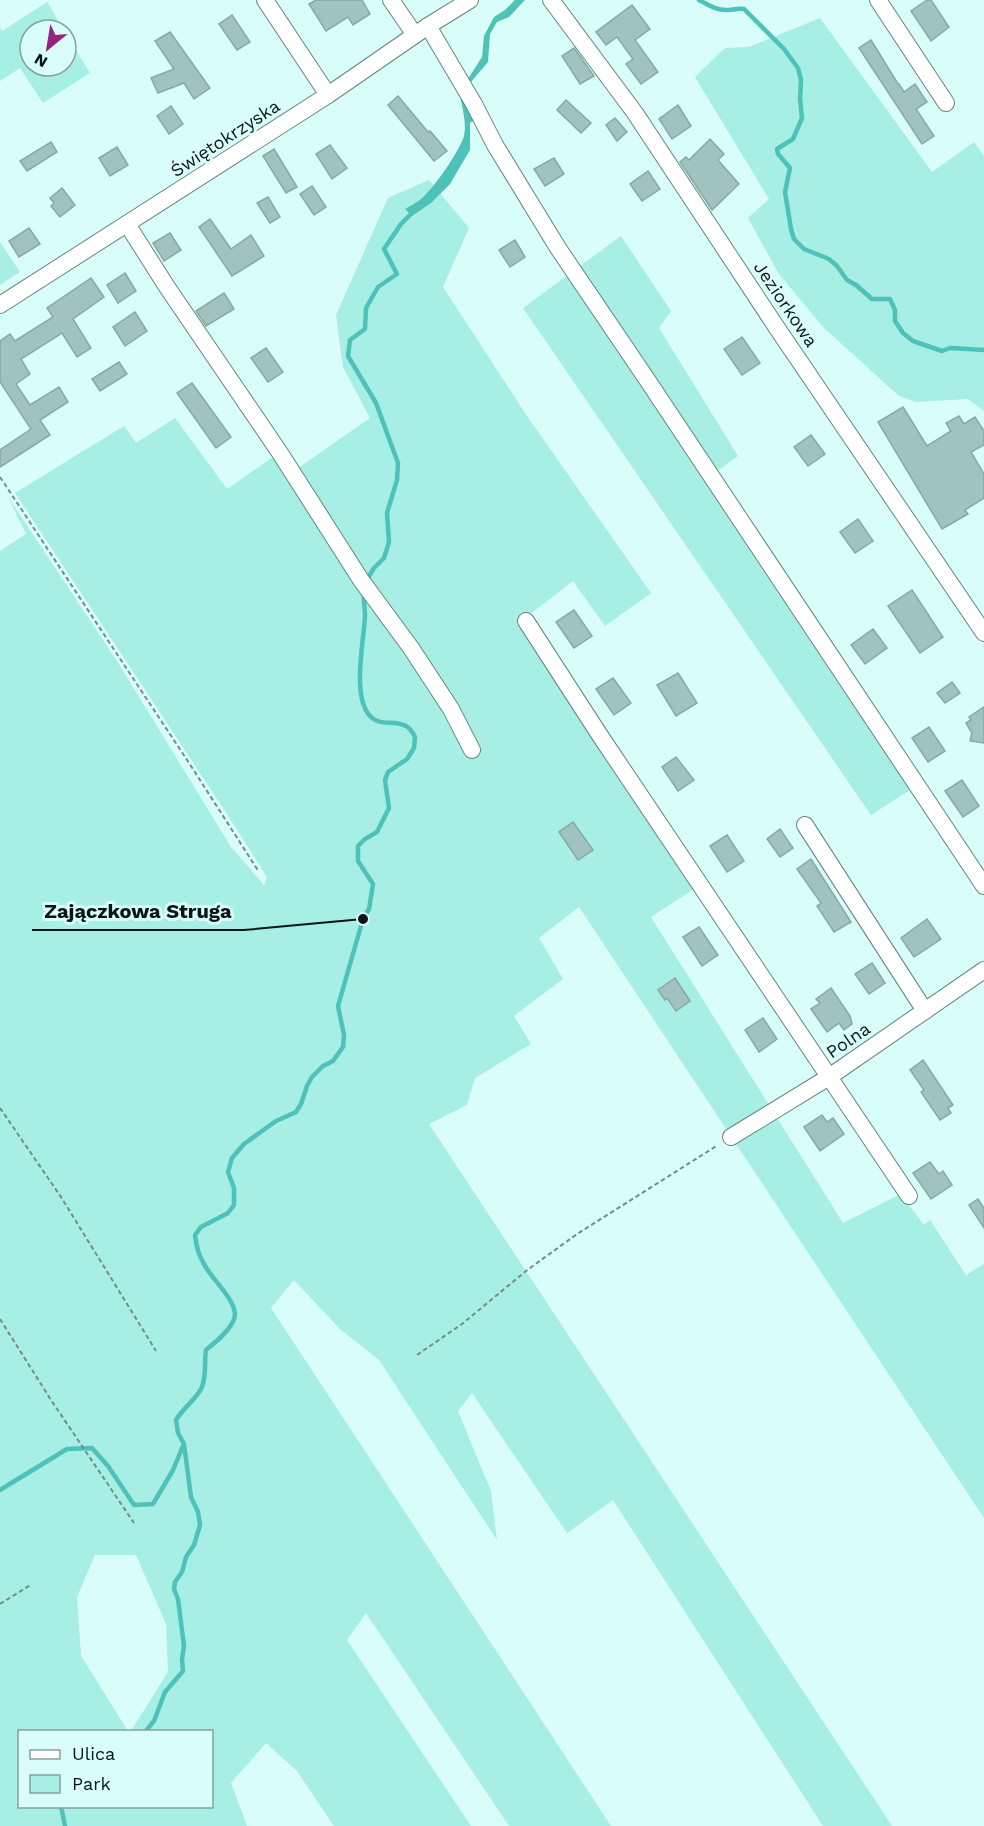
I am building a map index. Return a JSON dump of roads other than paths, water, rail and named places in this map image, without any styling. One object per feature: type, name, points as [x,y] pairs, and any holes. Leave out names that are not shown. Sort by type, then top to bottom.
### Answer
[{"type":"street","points":[[265,0],[328,95]]},
{"type":"street","points":[[391,0],[421,31],[474,104],[495,145],[558,248],[984,886]]},
{"type":"street","name":"Świętokrzyska","points":[[0,305],[328,95],[470,0]]},
{"type":"street","name":"Jeziorkowa","points":[[551,0],[635,112],[777,328],[984,633]]},
{"type":"street","points":[[878,0],[945,104]]},
{"type":"street","points":[[127,224],[372,595],[411,648],[451,709],[472,750]]},
{"type":"street","points":[[526,621],[605,744],[909,1196]]},
{"type":"street","points":[[805,825],[925,1011]]},
{"type":"street","name":"Polna","points":[[731,1137],[829,1077],[984,970]]},
{"type":"waterway","points":[[699,0],[721,10],[744,9],[784,49],[798,68],[801,80],[802,118],[793,139],[777,149],[778,154],[790,168],[785,192],[794,239],[804,249],[829,259],[847,280],[872,299],[890,299],[895,310],[895,321],[903,333],[913,341],[942,351],[950,348],[984,350]]},
{"type":"waterway","points":[[366,581],[384,558],[389,542],[387,513],[397,480],[398,463],[376,403],[348,356],[350,340],[365,329],[366,308],[378,287],[397,274],[384,249],[401,224],[415,210]]},
{"type":"waterway","points":[[147,1730],[154,1721],[165,1692],[183,1671],[184,1646],[178,1599],[174,1589],[186,1557],[194,1545],[200,1525],[198,1512],[191,1497],[184,1444],[178,1433],[176,1420],[203,1385],[206,1350],[228,1329],[235,1314],[231,1301],[201,1259],[195,1235],[201,1227],[228,1213],[234,1205],[234,1188],[228,1172],[232,1158],[244,1144],[276,1121],[296,1112],[312,1077],[323,1066],[333,1061],[343,1047],[344,1035],[338,1006],[363,919],[369,909],[373,884],[358,861],[358,846],[377,832],[389,808],[385,780],[388,772],[407,759],[414,748],[415,737],[407,727],[402,724],[375,720],[365,708],[361,697],[364,592]]},
{"type":"waterway","points":[[0,1490],[67,1449],[92,1448],[108,1466],[134,1505],[153,1504],[173,1470],[183,1446]]},
{"type":"waterway","points":[[61,1808],[65,1826]]},
{"type":"place","name":"Zajączkowa Struga","points":[[363,919]]}]
